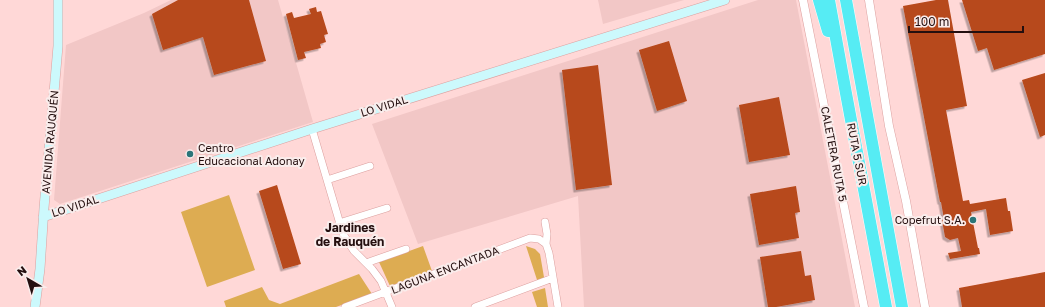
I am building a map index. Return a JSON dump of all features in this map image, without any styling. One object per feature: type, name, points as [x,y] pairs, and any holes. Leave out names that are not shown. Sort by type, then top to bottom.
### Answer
[{"type":"highway","points":[[819,0],[845,88]]},
{"type":"highway","name":"RUTA 5 SUR","points":[[829,0],[886,307]]},
{"type":"highway","name":"RUTA 5 SUR","points":[[846,0],[902,307]]},
{"type":"main road","name":"AVENIDA RAUQUÉN","points":[[35,307],[40,269],[58,46],[58,0]]},
{"type":"main road","name":"LO VIDAL","points":[[44,216],[312,129],[725,0]]},
{"type":"street","name":"CALETERA RUTA 5","points":[[803,0],[864,307]]},
{"type":"street","points":[[869,0],[891,133],[906,201],[925,307]]},
{"type":"street","points":[[312,129],[343,234],[350,245],[377,274],[392,307]]},
{"type":"street","points":[[327,180],[370,166]]},
{"type":"street","points":[[340,223],[387,208]]},
{"type":"street","points":[[545,222],[547,234],[546,244],[549,253],[558,307]]},
{"type":"street","name":"LAGUNA ENCANTADA","points":[[345,307],[530,238],[539,239],[546,244]]},
{"type":"street","points":[[366,263],[406,249]]},
{"type":"street","points":[[475,307],[553,278]]},
{"type":"shaded area","points":[[171,0],[278,0],[313,122],[60,204],[54,200],[66,45],[144,13]]},
{"type":"shaded area","points":[[598,0],[684,0],[603,24]]},
{"type":"shaded area","points":[[758,0],[796,0],[855,307],[584,307],[578,196],[418,244],[372,124]]},
{"type":"shaded area","points":[[229,195],[255,270],[207,287],[181,212]]},
{"type":"shaded area","points":[[423,246],[432,271],[390,286],[379,262]]},
{"type":"shaded area","points":[[526,246],[535,249],[540,254],[545,283],[539,286]]},
{"type":"shaded area","points":[[359,274],[372,294],[336,307],[226,307],[224,301],[262,287],[269,300],[280,304]]},
{"type":"shaded area","points":[[545,288],[548,307],[537,307],[532,292]]},
{"type":"building","points":[[178,0],[249,0],[266,61],[214,75],[203,37],[163,50],[152,14]]},
{"type":"building","points":[[936,0],[948,0],[967,106],[946,110],[963,201],[969,200],[970,204],[1006,198],[1008,211],[1010,211],[1013,231],[990,235],[986,209],[971,212],[980,254],[950,259],[948,253],[961,251],[958,238],[950,240],[945,237],[941,202],[903,6]]},
{"type":"building","points":[[962,0],[1045,0],[1045,54],[994,70],[987,48],[978,51]]},
{"type":"building","points":[[316,7],[317,12],[321,11],[328,34],[324,35],[326,42],[320,44],[321,48],[304,52],[306,58],[298,60],[286,14],[292,12],[294,18],[311,14],[309,9]]},
{"type":"building","points":[[669,41],[687,101],[657,111],[639,50]]},
{"type":"building","points":[[598,65],[612,185],[576,190],[562,70]]},
{"type":"building","points":[[1045,73],[1045,135],[1040,137],[1022,80]]},
{"type":"building","points":[[779,97],[790,155],[749,162],[739,105]]},
{"type":"building","points":[[277,185],[301,264],[283,269],[259,191]]},
{"type":"building","points":[[796,186],[800,212],[795,213],[799,238],[759,245],[750,194]]},
{"type":"building","points":[[801,251],[805,276],[811,275],[815,300],[768,307],[760,257]]},
{"type":"building","points":[[1045,272],[1045,307],[962,307],[959,288]]},
{"type":"place","name":"Centro Educacional Adonay","points":[[190,154]]},
{"type":"place","name":"Copefrut S.A.","points":[[973,220]]},
{"type":"district","name":"Jardines de Rauquén","points":[[350,235]]}]
